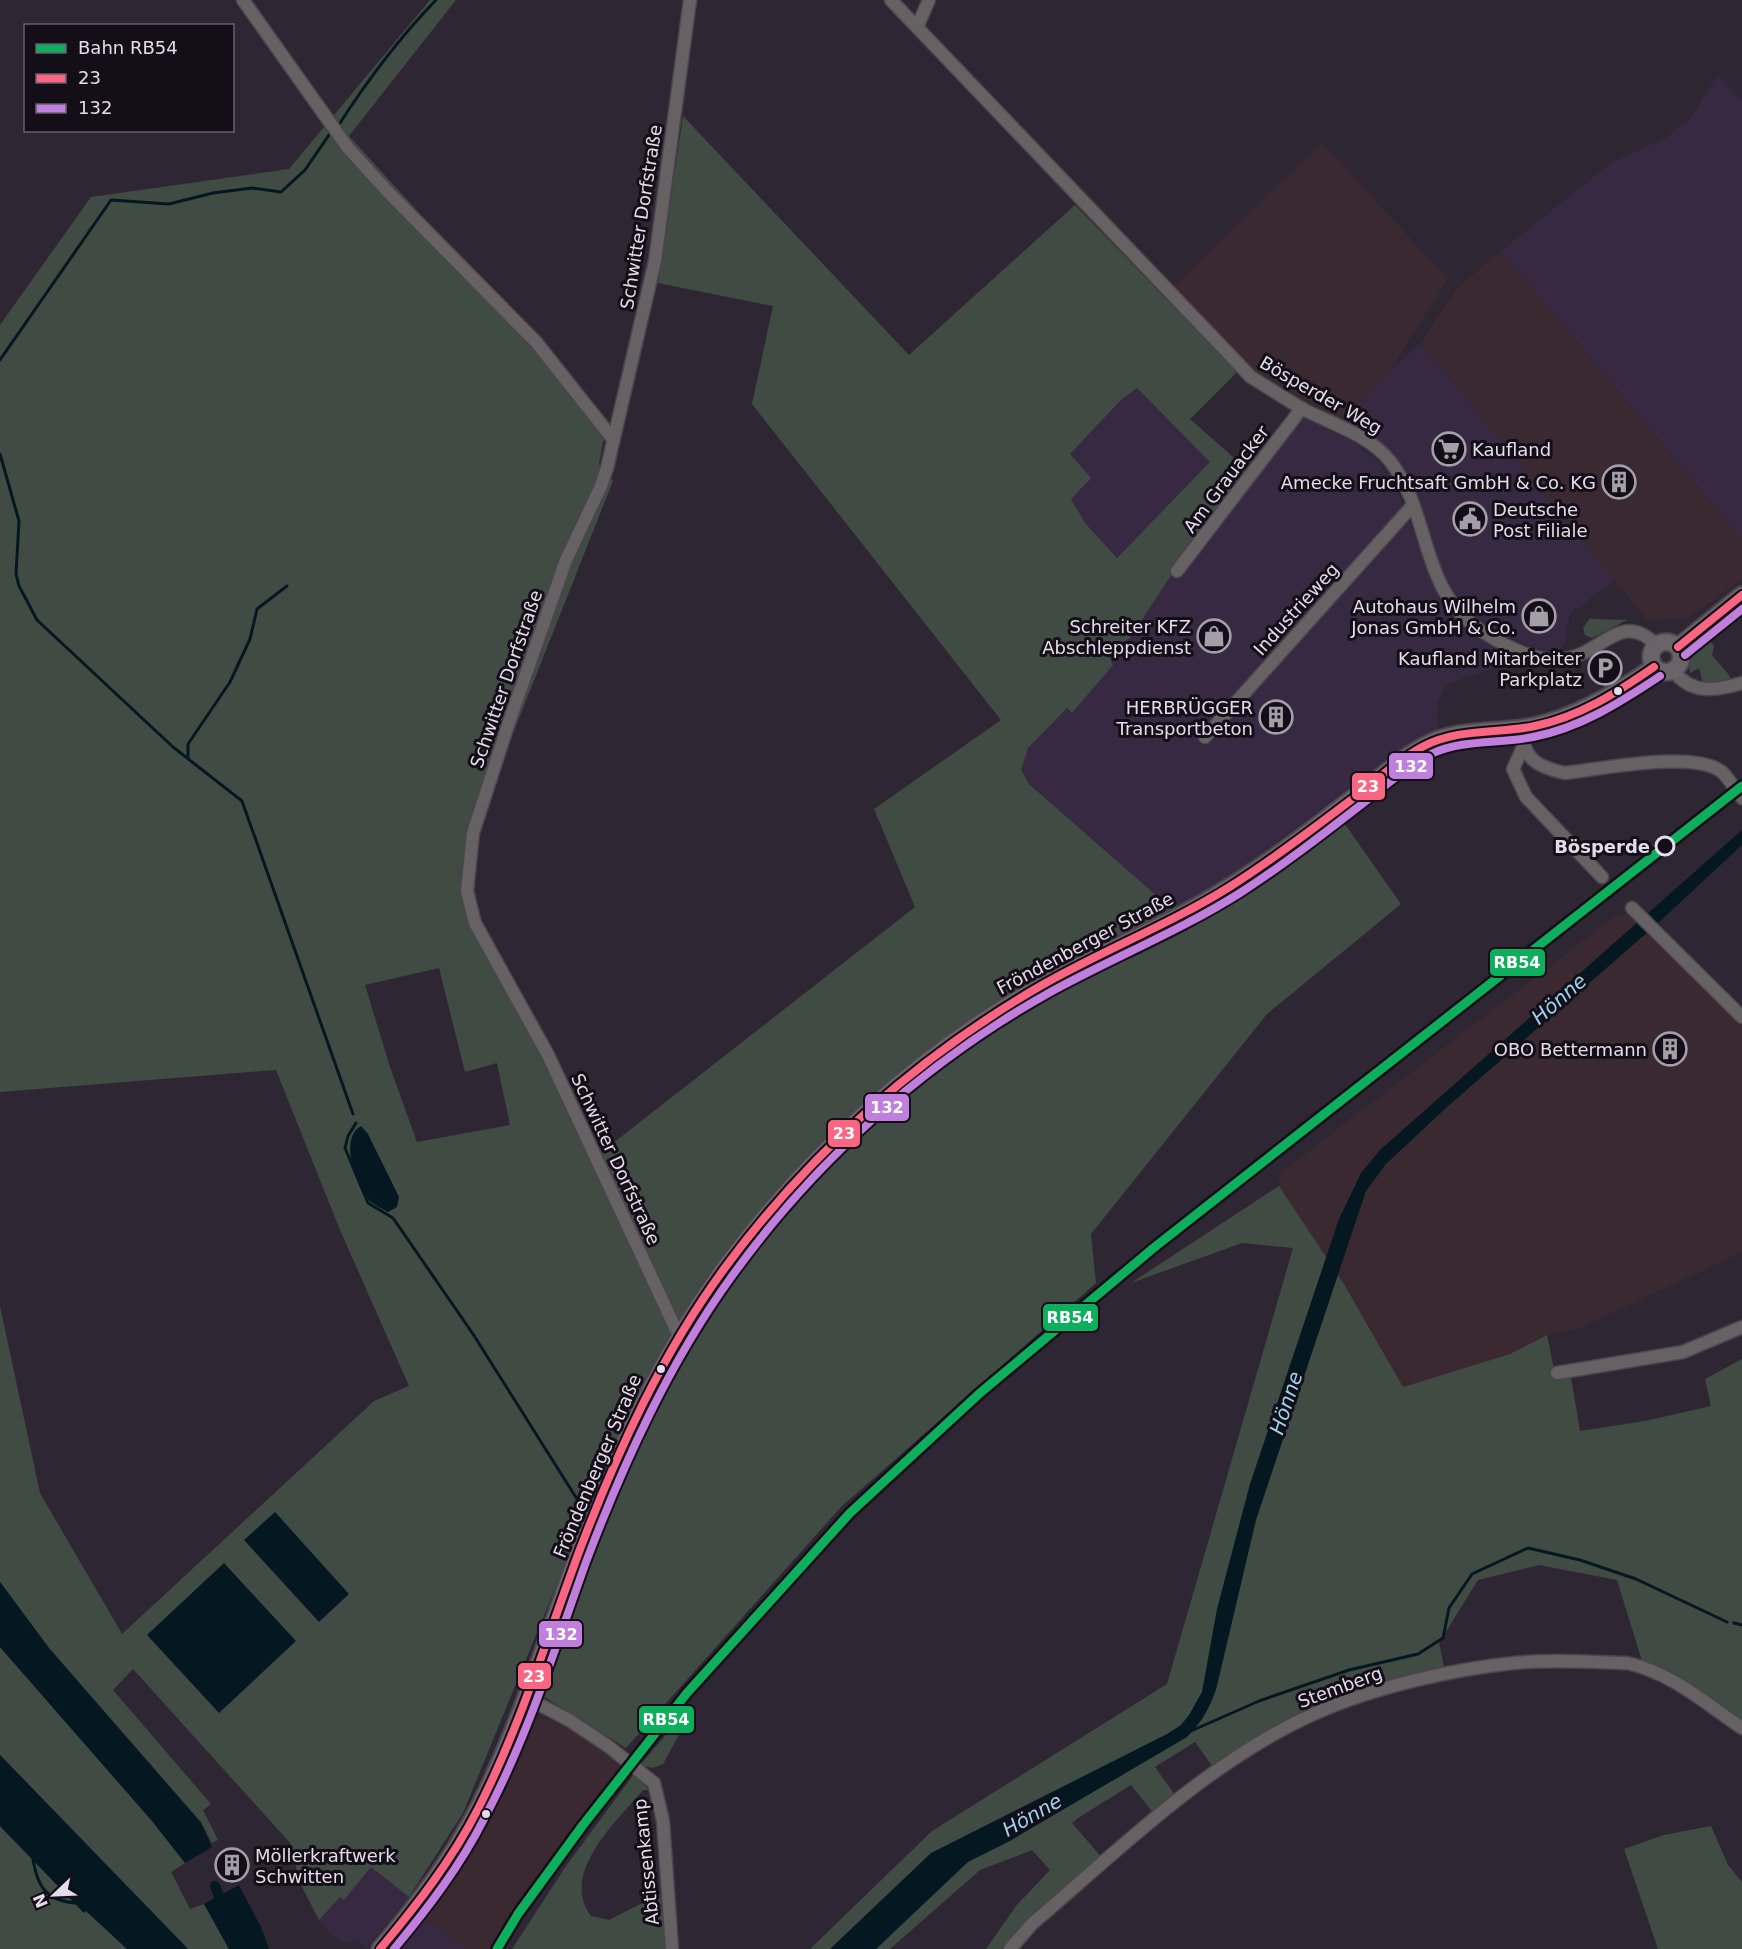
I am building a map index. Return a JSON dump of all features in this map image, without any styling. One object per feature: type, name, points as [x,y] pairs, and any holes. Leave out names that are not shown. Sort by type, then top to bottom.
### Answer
[{"type":"main road","points":[[1678,647],[1742,595]]},
{"type":"main road","points":[[1670,642],[1678,647],[1681,660],[1673,670],[1663,672],[1654,667],[1651,653],[1656,645],[1670,642]]},
{"type":"main road","name":"Fröndenberger Straße","points":[[380,1949],[432,1883],[465,1830],[493,1775],[593,1517],[633,1424],[679,1336],[729,1263],[806,1171],[876,1104],[946,1047],[1040,986],[1221,893],[1423,747],[1457,734],[1543,724],[1632,683],[1654,667]]},
{"type":"street","points":[[243,0],[330,125],[389,193],[536,342],[612,438]]},
{"type":"street","name":"Schwitter Dorfstraße","points":[[679,1336],[548,1054],[475,923],[467,891],[476,822],[566,560],[601,486],[642,328],[655,261],[690,0]]},
{"type":"street","name":"Bösperder Weg","points":[[891,0],[1251,377],[1302,408],[1367,440],[1378,448],[1396,469],[1413,505],[1432,568],[1446,598],[1462,617],[1484,633],[1514,648],[1548,659],[1574,658],[1627,630],[1641,632],[1656,645]]},
{"type":"street","points":[[917,27],[929,0]]},
{"type":"street","name":"Am Grauacker","points":[[1177,571],[1302,408]]},
{"type":"street","name":"Industrieweg","points":[[1205,737],[1413,505]]},
{"type":"street","points":[[1673,670],[1682,681],[1700,689],[1712,690],[1742,683]]},
{"type":"street","points":[[1520,728],[1523,747],[1537,764],[1565,773],[1676,761],[1698,762],[1721,772],[1742,798]]},
{"type":"street","points":[[1523,747],[1513,769],[1526,797],[1602,877]]},
{"type":"street","points":[[1636,912],[1654,933],[1742,1017]]},
{"type":"street","points":[[1557,1373],[1683,1352],[1742,1327]]},
{"type":"street","name":"Stemberg","points":[[1010,1949],[1032,1924],[1206,1779],[1296,1723],[1377,1690],[1514,1663],[1627,1663],[1644,1667],[1683,1686],[1742,1728]]},
{"type":"street","name":"Abtissenkamp","points":[[525,1697],[570,1720],[608,1746],[654,1784],[663,1821],[672,1949]]},
{"type":"shaded area","points":[[430,0],[456,0],[349,136],[607,419],[599,464],[613,481],[476,827],[466,886],[476,922],[594,1158],[915,907],[874,809],[1001,720],[752,404],[773,306],[658,283],[683,116],[909,355],[1075,205],[1237,372],[1190,419],[1250,472],[1185,554],[1130,638],[1108,654],[1113,665],[1072,713],[1067,708],[1028,748],[1021,770],[1029,784],[1173,910],[873,1097],[793,1172],[703,1282],[647,1376],[584,1518],[463,1813],[409,1897],[371,1867],[344,1900],[340,1897],[319,1920],[303,1889],[290,1848],[291,1844],[133,1669],[113,1690],[211,1804],[203,1810],[218,1840],[212,1843],[201,1822],[49,1648],[0,1582],[0,1306],[40,1493],[122,1634],[374,1401],[409,1386],[340,1230],[276,1070],[0,1092],[0,325],[91,197],[289,169]],"holes":[[[1137,388],[1210,462],[1117,558],[1085,523],[1071,499],[1091,478],[1070,454],[1122,399]],[[439,968],[465,1072],[497,1063],[510,1125],[417,1142],[390,1067],[365,985]]]},
{"type":"shaded area","points":[[1717,76],[1742,101],[1742,540],[1501,251],[1611,163],[1666,138],[1691,117]]},
{"type":"shaded area","points":[[1322,143],[1448,279],[1390,370],[1341,422],[1266,381],[1251,369],[1172,288]]},
{"type":"shaded area","points":[[1501,251],[1742,540],[1742,579],[1688,618],[1647,620],[1421,343],[1457,288]]},
{"type":"shaded area","points":[[1421,343],[1615,580],[1571,613],[1565,628],[1566,640],[1559,651],[1538,649],[1495,631],[1467,611],[1438,566],[1422,509],[1408,477],[1379,443],[1341,422],[1390,370]]},
{"type":"shaded area","points":[[1137,388],[1211,462],[1117,558],[1085,523],[1071,499],[1070,454],[1122,399]]},
{"type":"shaded area","points":[[1293,412],[1350,440],[1380,463],[1402,502],[1440,601],[1451,616],[1475,637],[1517,657],[1513,662],[1446,684],[1437,704],[1438,730],[1388,757],[1223,883],[1173,910],[1029,784],[1021,770],[1027,748],[1067,708],[1072,713],[1108,655],[1130,638],[1185,554]]},
{"type":"shaded area","points":[[1590,618],[1627,620],[1592,638],[1585,635],[1583,628]]},
{"type":"shaded area","points":[[1711,642],[1714,646],[1712,655],[1729,675],[1731,681],[1703,683],[1699,668],[1690,673],[1692,658]]},
{"type":"shaded area","points":[[1342,820],[1401,904],[1267,1014],[1091,1234],[1096,1283],[841,1507],[626,1748],[535,1691],[599,1521],[646,1418],[685,1343],[734,1272],[802,1182],[953,1050],[1045,990],[1225,899]]},
{"type":"shaded area","points":[[1628,914],[1742,1024],[1742,1252],[1582,1327],[1547,1335],[1510,1354],[1403,1387],[1344,1284],[1279,1186],[1278,1175],[1615,916]]},
{"type":"shaded area","points":[[1279,1186],[1344,1284],[1403,1387],[1510,1354],[1547,1335],[1556,1379],[1571,1377],[1580,1431],[1645,1421],[1711,1406],[1705,1379],[1742,1359],[1742,1724],[1642,1661],[1617,1580],[1539,1565],[1478,1580],[1439,1643],[1445,1672],[1379,1686],[1215,1770],[1195,1742],[1155,1767],[1177,1798],[1155,1815],[1131,1785],[1078,1818],[1072,1823],[1103,1859],[1040,1908],[1005,1949],[986,1949],[1016,1906],[1050,1870],[1032,1850],[980,1870],[890,1949],[810,1949],[932,1831],[1167,1684],[1293,1248],[1242,1243],[1131,1283]]},
{"type":"shaded area","points":[[0,1647],[152,1821],[185,1863],[171,1872],[190,1909],[204,1904],[229,1949],[188,1949],[0,1755]]},
{"type":"shaded area","points":[[688,1709],[693,1709],[663,1764],[653,1768],[640,1765]]},
{"type":"shaded area","points":[[543,1717],[581,1733],[624,1763],[534,1884],[493,1949],[467,1949],[422,1917],[477,1839],[532,1721]]},
{"type":"shaded area","points":[[634,1774],[649,1790],[643,1790],[595,1848],[582,1883],[583,1900],[591,1916],[609,1920],[660,1894],[666,1949],[512,1949],[566,1866]]},
{"type":"shaded area","points":[[0,1826],[83,1912],[86,1911],[127,1949],[0,1949]]},
{"type":"shaded area","points":[[1711,1826],[1728,1865],[1742,1882],[1742,1949],[1658,1949],[1624,1849],[1664,1835]]},
{"type":"shaded area","points":[[371,1867],[409,1897],[366,1948],[358,1940],[346,1943],[332,1935],[319,1920],[340,1897],[344,1900]]},
{"type":"shaded area","points":[[422,1917],[467,1949],[398,1949]]},
{"type":"water","name":"Hönne","points":[[1742,830],[1742,845],[1657,924],[1447,1107],[1386,1164],[1366,1191],[1256,1520],[1216,1690],[1197,1726],[1187,1737],[1008,1842],[968,1862],[876,1949],[830,1949],[931,1853],[1181,1725],[1202,1692],[1217,1609],[1250,1484],[1339,1219],[1361,1173],[1380,1150]]},
{"type":"water","points":[[361,1126],[368,1134],[399,1197],[397,1207],[388,1212],[371,1202],[366,1196],[352,1164],[351,1142],[354,1132]]},
{"type":"water","points":[[275,1512],[349,1594],[319,1622],[244,1540]]},
{"type":"water","points":[[224,1563],[296,1641],[219,1713],[147,1635]]},
{"type":"water","points":[[0,1582],[49,1648],[201,1823],[212,1847],[185,1863],[152,1821],[0,1647]]},
{"type":"water","points":[[0,1755],[188,1949],[127,1949],[86,1911],[84,1913],[0,1826]]},
{"type":"water","points":[[239,1885],[261,1927],[269,1949],[229,1949],[204,1904]]},
{"type":"waterway","points":[[338,126],[384,60],[436,0]]},
{"type":"waterway","points":[[0,360],[111,200],[169,204],[213,193],[252,188],[281,192],[305,170],[331,132]]},
{"type":"waterway","points":[[0,454],[19,521],[16,574],[19,586],[37,620],[173,747],[242,801],[353,1114]]},
{"type":"waterway","points":[[188,758],[188,744],[230,682],[250,639],[257,609],[287,586]]},
{"type":"waterway","points":[[356,1123],[348,1136],[345,1148],[368,1203],[393,1218],[473,1334],[582,1507]]},
{"type":"waterway","points":[[1191,1731],[1259,1701],[1349,1670],[1418,1654],[1443,1638],[1449,1608],[1472,1574],[1528,1548],[1580,1560],[1636,1579],[1727,1622]]},
{"type":"waterway","points":[[1734,1623],[1742,1625]]},
{"type":"waterway","points":[[33,1860],[38,1878],[45,1891],[57,1899],[75,1903]]},
{"type":"waterway","points":[[215,1886],[224,1908]]},
{"type":"rail line","name":"RB54","points":[[497,1949],[518,1914],[583,1825],[687,1693],[850,1513],[980,1393],[1156,1246],[1742,786]]},
{"type":"transit line","name":"23","points":[[1678,647],[1742,595]]},
{"type":"transit line","name":"132","points":[[1685,655],[1742,609]]},
{"type":"transit line","name":"23","points":[[380,1949],[445,1864],[478,1809],[520,1714],[609,1477],[662,1367],[682,1332],[727,1265],[759,1224],[830,1147],[908,1077],[993,1015],[1037,988],[1184,913],[1231,886],[1294,843],[1415,751],[1451,736],[1551,722],[1582,710],[1612,694],[1654,667]]},
{"type":"transit line","name":"132","points":[[394,1949],[455,1869],[476,1835],[515,1755],[616,1487],[668,1378],[709,1309],[732,1276],[764,1234],[835,1155],[915,1083],[957,1051],[1047,994],[1193,920],[1240,893],[1302,850],[1422,759],[1443,749],[1456,746],[1520,739],[1550,733],[1584,721],[1660,676]]},
{"type":"place","name":"Kaufland","points":[[1449,449]]},
{"type":"place","name":"Amecke Fruchtsaft GmbH & Co. KG","points":[[1619,482]]},
{"type":"place","name":"Deutsche Post Filiale","points":[[1470,519]]},
{"type":"place","name":"Autohaus Wilhelm Jonas GmbH & Co.","points":[[1539,616]]},
{"type":"place","name":"Schreiter KFZ Abschleppdienst","points":[[1214,636]]},
{"type":"place","name":"Kaufland Mitarbeiter Parkplatz","points":[[1605,668]]},
{"type":"place","name":"HERBRÜGGER Transportbeton","points":[[1276,717]]},
{"type":"place","name":"Bösperde","points":[[1665,846]]},
{"type":"place","name":"OBO Bettermann","points":[[1670,1049]]},
{"type":"place","name":"Möllerkraftwerk Schwitten","points":[[232,1865]]}]
